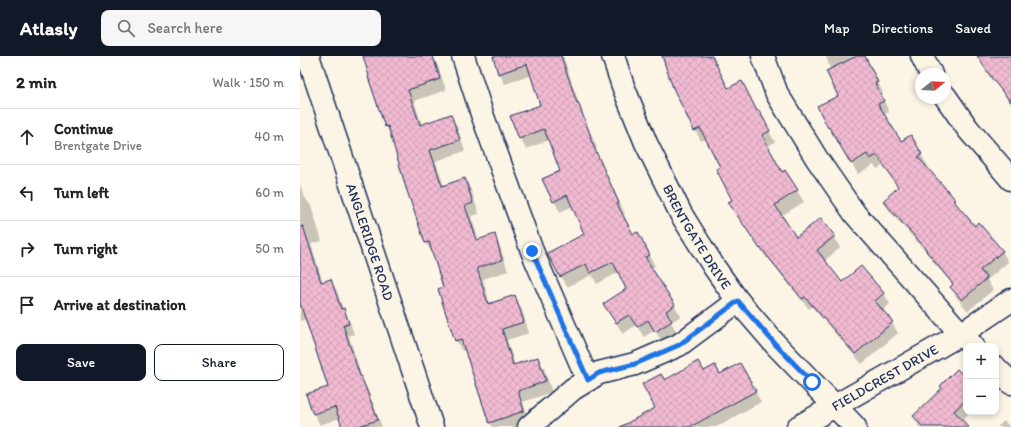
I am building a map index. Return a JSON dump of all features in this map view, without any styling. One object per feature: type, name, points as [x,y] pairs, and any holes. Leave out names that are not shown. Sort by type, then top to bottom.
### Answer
[{"type":"street","name":"ANGLERIDGE ROAD","points":[[308,56],[432,427]]},
{"type":"street","points":[[463,56],[482,114],[532,251],[588,380]]},
{"type":"street","name":"BRENTGATE DRIVE","points":[[613,56],[623,86],[646,142],[681,214],[714,267],[738,301],[776,345],[855,427]]},
{"type":"street","points":[[762,56],[777,94],[817,159],[855,214],[967,340]]},
{"type":"street","points":[[922,56],[928,68]]},
{"type":"street","points":[[951,104],[968,129],[1011,178]]},
{"type":"street","name":"FIELDCREST DRIVE","points":[[798,427],[835,406],[967,340],[1011,300]]},
{"type":"street","points":[[529,427],[573,390],[599,373],[635,364],[679,345],[738,301]]},
{"type":"street","points":[[999,371],[1011,383]]},
{"type":"building","points":[[363,56],[433,56],[440,79],[408,90],[420,125],[451,114],[460,140],[430,150],[442,186],[465,178],[473,203],[465,206],[477,240],[495,234],[502,260],[477,268],[488,304],[515,295],[524,322],[502,329],[513,365],[538,357],[546,381],[518,391],[524,411],[489,423],[461,339],[455,341],[438,289],[443,287],[429,242],[425,243],[406,188],[388,126],[385,127],[368,77],[369,76]]},
{"type":"building","points":[[493,56],[561,56],[577,103],[578,102],[591,137],[590,138],[619,203],[617,204],[633,234],[638,232],[650,255],[645,257],[675,305],[666,311],[672,321],[655,332],[648,320],[637,327],[629,315],[616,323],[603,304],[626,289],[613,262],[590,273],[586,264],[560,277],[547,253],[584,234],[567,195],[553,202],[542,179],[560,171],[544,129],[519,139],[510,116],[540,105],[527,64],[498,74]]},
{"type":"building","points":[[662,56],[712,56],[728,88],[742,81],[757,111],[759,110],[770,131],[762,135],[782,172],[785,170],[798,190],[775,205],[796,237],[821,218],[835,236],[817,250],[842,282],[861,266],[884,293],[875,301],[893,322],[855,354],[805,297],[802,299],[761,248],[760,249],[728,202],[732,200],[716,169],[720,167],[700,128],[694,131],[673,88]]},
{"type":"building","points":[[857,56],[865,56],[878,82],[875,83],[884,101],[878,104],[901,141],[911,135],[922,154],[918,157],[955,199],[953,200],[975,226],[978,222],[1003,251],[980,270],[987,278],[962,300],[950,287],[953,284],[926,251],[927,250],[883,201],[898,187],[877,155],[870,159],[867,154],[851,164],[829,127],[828,128],[817,106],[838,96],[826,71]]},
{"type":"building","points":[[977,56],[1011,56],[1011,102],[993,80]]},
{"type":"building","points":[[303,226],[321,282],[331,279],[341,309],[344,308],[349,324],[343,325],[360,376],[378,420],[355,427],[342,427],[335,407],[313,414],[306,394],[328,387],[300,303],[300,227]]},
{"type":"building","points":[[698,361],[704,371],[715,365],[720,374],[740,363],[756,391],[690,427],[620,427],[655,408],[642,384],[661,374],[665,380]]},
{"type":"building","points":[[957,369],[963,375],[963,403],[954,411],[969,427],[923,427],[913,416],[942,388],[940,386]]},
{"type":"route","points":[[532,251],[588,380],[599,373],[635,364],[679,345],[738,301],[776,345],[812,382]]}]
